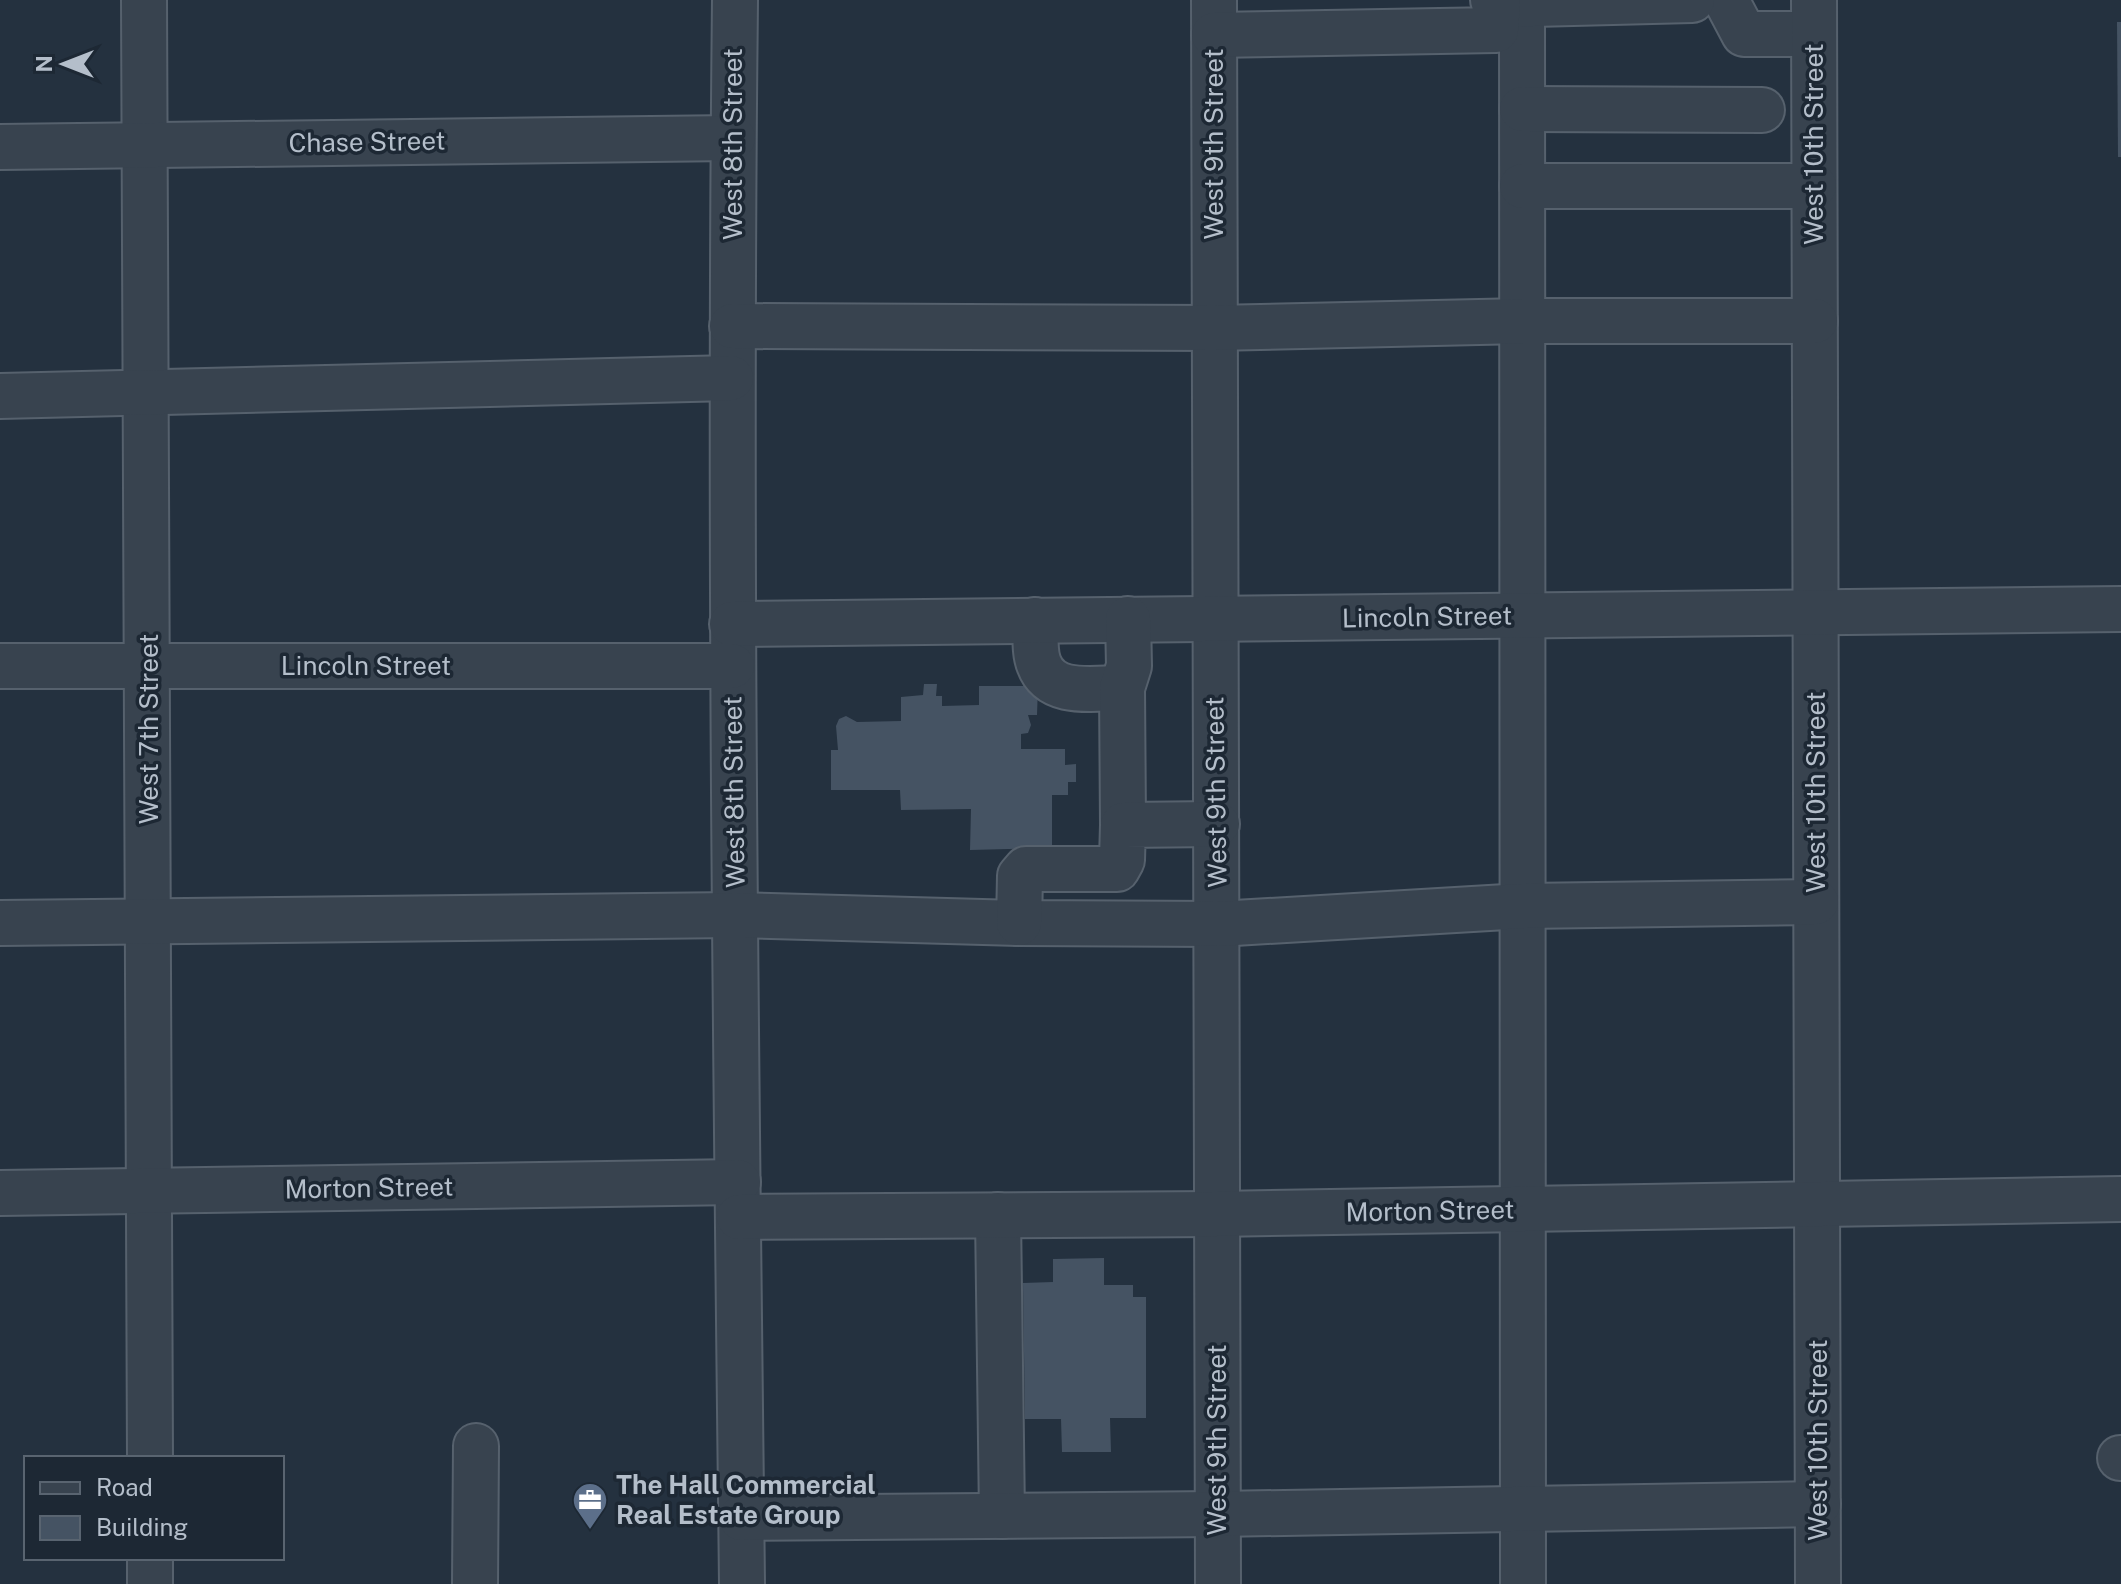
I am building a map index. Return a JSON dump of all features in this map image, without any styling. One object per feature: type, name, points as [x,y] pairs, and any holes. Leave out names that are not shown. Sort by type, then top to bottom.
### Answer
[{"type":"street","name":"West 7th Street","points":[[144,0],[150,1456]]},
{"type":"street","name":"West 8th Street","points":[[735,0],[732,666],[742,1584]]},
{"type":"street","points":[[1509,3],[1692,0]]},
{"type":"street","points":[[1726,0],[1744,34],[1814,17]]},
{"type":"street","points":[[1214,18],[1496,30],[1509,3]]},
{"type":"street","points":[[1509,3],[1522,109],[1523,1584]]},
{"type":"street","name":"West 10th Street","points":[[1814,17],[1818,1584]]},
{"type":"street","name":"West 9th Street","points":[[1214,18],[1218,1584]]},
{"type":"street","points":[[1522,109],[1762,110]]},
{"type":"street","name":"Chase Street","points":[[0,147],[733,138]]},
{"type":"street","points":[[1522,186],[1814,186]]},
{"type":"street","points":[[732,326],[1214,328],[1523,321],[1815,321]]},
{"type":"street","points":[[0,396],[731,378]]},
{"type":"street","name":"Lincoln Street","points":[[732,624],[2121,609]]},
{"type":"street","points":[[1019,923],[1020,876],[1026,869],[1117,869],[1122,860],[1122,688],[1129,666],[1128,619]]},
{"type":"street","points":[[1035,620],[1038,662],[1053,683],[1067,688],[1122,688]]},
{"type":"street","name":"Lincoln Street","points":[[0,666],[732,666]]},
{"type":"street","points":[[1123,825],[1217,824]]},
{"type":"street","points":[[0,923],[735,915],[1019,923],[1218,924],[1523,906],[1816,902]]},
{"type":"street","name":"Morton Street","points":[[0,1193],[149,1191],[739,1200],[998,1215],[2121,1199]]},
{"type":"street","points":[[998,1215],[1002,1516]]},
{"type":"street","points":[[475,1584],[476,1446]]},
{"type":"street","points":[[741,1518],[1818,1504]]},
{"type":"street","points":[[150,1560],[150,1584]]},
{"type":"building","points":[[2117,22],[2121,22],[2121,157],[2118,157]]},
{"type":"building","points":[[924,684],[937,684],[936,696],[942,696],[942,706],[979,705],[979,686],[1038,686],[1037,715],[1028,715],[1031,725],[1028,733],[1021,734],[1021,749],[1065,749],[1065,765],[1076,764],[1076,782],[1068,782],[1068,795],[1052,795],[1052,848],[970,850],[971,809],[901,810],[900,790],[831,790],[831,750],[838,750],[836,726],[839,719],[846,716],[857,722],[901,721],[901,697],[923,695]]},
{"type":"building","points":[[1104,1258],[1104,1285],[1133,1285],[1133,1297],[1146,1297],[1146,1418],[1110,1418],[1111,1452],[1062,1452],[1061,1419],[1025,1419],[1023,1283],[1053,1282],[1053,1259]]},
{"type":"place","name":"The Hall Commercial Real Estate Group","points":[[590,1531]]}]
